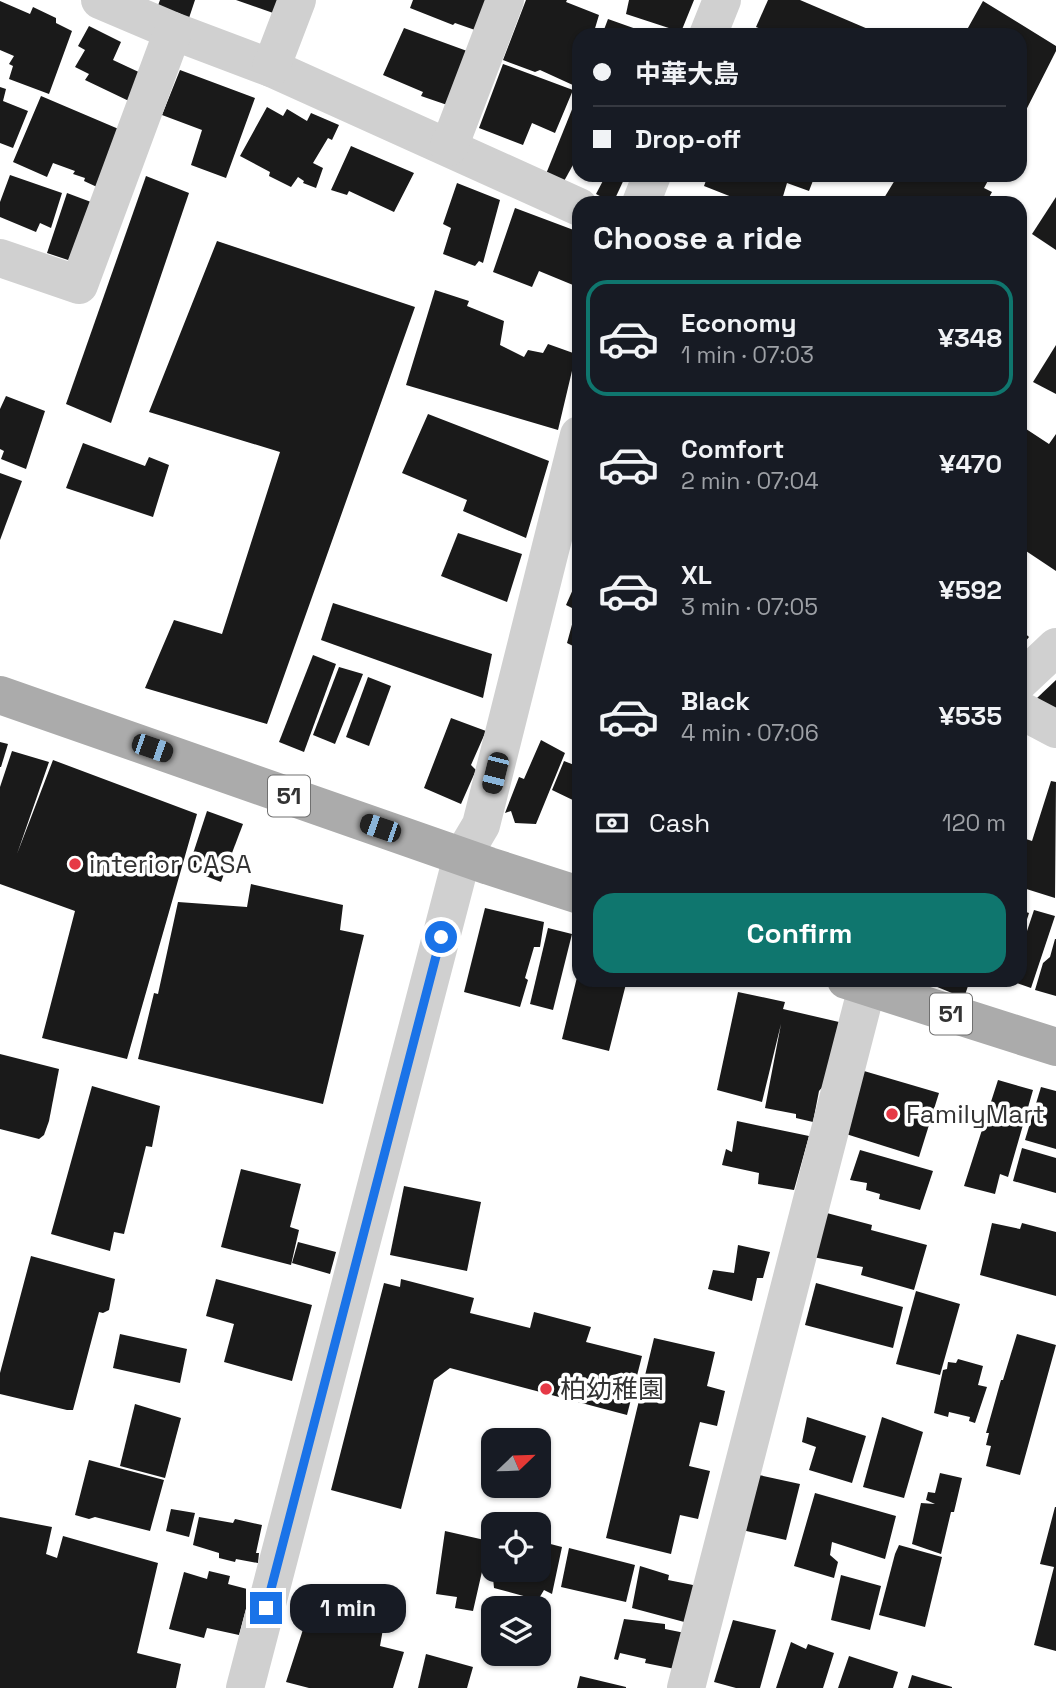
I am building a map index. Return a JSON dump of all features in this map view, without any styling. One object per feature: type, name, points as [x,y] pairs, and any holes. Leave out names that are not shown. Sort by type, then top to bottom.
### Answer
[{"type":"main road","name":"51","points":[[0,695],[572,893]]},
{"type":"main road","name":"51","points":[[866,987],[1056,1046]]},
{"type":"street","points":[[100,0],[271,68],[572,203]]},
{"type":"street","points":[[271,68],[297,0]]},
{"type":"street","points":[[449,147],[505,0]]},
{"type":"street","points":[[711,28],[722,0]]},
{"type":"street","points":[[0,258],[79,285],[173,31]]},
{"type":"street","points":[[245,1688],[462,856],[481,825],[572,463]]},
{"type":"street","points":[[1027,674],[1056,647]]},
{"type":"street","points":[[1027,714],[1056,729]]},
{"type":"street","points":[[686,1688],[855,987]]},
{"type":"building","points":[[160,0],[195,0],[188,21],[156,11]]},
{"type":"building","points":[[236,0],[282,0],[276,14]]},
{"type":"building","points":[[413,0],[486,0],[475,30],[455,23],[453,25],[410,8]]},
{"type":"building","points":[[526,0],[567,0],[566,2],[599,15],[595,28],[572,28],[572,85],[540,70],[535,72],[503,60]]},
{"type":"building","points":[[629,0],[694,0],[683,28],[669,28],[626,14]]},
{"type":"building","points":[[768,0],[800,0],[866,28],[758,28],[756,27]]},
{"type":"building","points":[[0,1],[30,14],[33,7],[56,18],[56,23],[72,31],[49,94],[9,79],[13,66],[9,64],[14,56],[0,50]]},
{"type":"building","points":[[983,1],[1027,28],[968,28]]},
{"type":"building","points":[[608,19],[633,28],[605,28]]},
{"type":"building","points":[[89,26],[121,42],[113,60],[143,74],[131,102],[85,80],[89,74],[75,67],[85,50],[78,46]]},
{"type":"building","points":[[404,28],[478,55],[456,108],[421,96],[423,92],[383,75]]},
{"type":"building","points":[[1027,28],[1056,46],[1056,51],[1027,108]]},
{"type":"building","points":[[503,64],[572,90],[555,133],[532,123],[523,145],[479,128]]},
{"type":"building","points":[[180,70],[255,98],[226,178],[191,165],[202,130],[162,115]]},
{"type":"building","points":[[0,87],[6,89],[3,101],[28,111],[13,148],[0,143]]},
{"type":"building","points":[[41,96],[128,133],[97,187],[84,181],[85,178],[73,174],[75,171],[53,163],[47,177],[13,162]]},
{"type":"building","points":[[267,107],[283,116],[287,109],[307,121],[311,113],[339,125],[332,140],[328,138],[313,163],[323,168],[316,188],[303,183],[298,177],[291,187],[240,156]]},
{"type":"building","points":[[572,109],[572,167],[563,183],[546,174]]},
{"type":"building","points":[[351,146],[414,173],[394,212],[349,191],[347,195],[331,190]]},
{"type":"building","points":[[10,175],[62,193],[51,228],[40,223],[36,232],[0,217],[0,202]]},
{"type":"building","points":[[146,176],[189,193],[111,423],[66,404]]},
{"type":"building","points":[[602,182],[623,182],[616,196],[596,194]]},
{"type":"building","points":[[705,182],[812,182],[809,191],[787,183],[783,196],[729,196],[704,186]]},
{"type":"building","points":[[894,182],[987,182],[984,188],[992,192],[990,196],[885,196]]},
{"type":"building","points":[[457,183],[500,200],[483,263],[479,261],[475,266],[443,254],[451,228],[443,224]]},
{"type":"building","points":[[67,193],[99,205],[77,263],[47,253]]},
{"type":"building","points":[[1056,197],[1056,250],[1032,234]]},
{"type":"building","points":[[515,208],[572,229],[572,285],[539,271],[532,287],[493,272]]},
{"type":"building","points":[[217,241],[415,307],[267,724],[145,688],[174,620],[222,634],[280,452],[149,412]]},
{"type":"building","points":[[435,290],[469,301],[467,306],[504,321],[500,345],[524,357],[528,350],[543,353],[548,344],[572,353],[572,371],[558,430],[406,385]]},
{"type":"building","points":[[1056,345],[1056,394],[1033,382]]},
{"type":"building","points":[[6,396],[45,411],[26,469],[1,459],[4,451],[0,449],[0,409]]},
{"type":"building","points":[[428,414],[549,461],[526,538],[463,511],[467,500],[402,473]]},
{"type":"building","points":[[1027,430],[1049,444],[1056,434],[1056,571],[1027,552]]},
{"type":"building","points":[[83,443],[145,466],[149,457],[169,465],[153,517],[66,488]]},
{"type":"building","points":[[0,473],[22,481],[0,540]]},
{"type":"building","points":[[458,533],[522,554],[507,602],[441,576]]},
{"type":"building","points":[[572,592],[572,608],[566,605]]},
{"type":"building","points":[[333,603],[492,654],[483,698],[321,640]]},
{"type":"building","points":[[572,625],[572,646],[567,643]]},
{"type":"building","points":[[313,655],[336,664],[304,752],[279,742]]},
{"type":"building","points":[[339,667],[363,674],[335,744],[313,735]]},
{"type":"building","points":[[368,677],[391,686],[369,746],[346,737]]},
{"type":"building","points":[[1056,680],[1056,720],[1037,698]]},
{"type":"building","points":[[451,718],[486,731],[471,765],[476,770],[461,804],[424,788]]},
{"type":"building","points":[[541,740],[565,753],[536,824],[515,823],[511,811],[505,813],[519,777],[524,779]]},
{"type":"building","points":[[0,742],[8,744],[1,767],[0,767]]},
{"type":"building","points":[[12,751],[49,762],[17,854],[53,760],[197,814],[127,1059],[42,1038],[75,911],[0,884],[0,787]]},
{"type":"building","points":[[564,761],[572,764],[572,800],[552,790]]},
{"type":"building","points":[[1051,781],[1056,782],[1055,898],[1027,889],[1027,839],[1032,841]]},
{"type":"building","points":[[207,811],[243,824],[221,882],[188,869]]},
{"type":"building","points":[[251,884],[343,905],[340,930],[364,935],[323,1104],[138,1059],[154,993],[158,994],[178,902],[247,907]]},
{"type":"building","points":[[485,908],[544,922],[540,947],[534,947],[525,978],[528,980],[520,1007],[464,992]]},
{"type":"building","points":[[1034,910],[1055,916],[1031,988],[1027,987],[1027,931]]},
{"type":"building","points":[[548,928],[572,934],[553,1010],[530,1004]]},
{"type":"building","points":[[1055,939],[1056,996],[1035,990],[1043,963],[1050,957]]},
{"type":"building","points":[[575,987],[625,987],[609,1051],[562,1039]]},
{"type":"building","points":[[937,987],[968,987],[964,998]]},
{"type":"building","points":[[738,992],[785,1002],[783,1009],[839,1022],[813,1122],[796,1118],[796,1114],[765,1108],[781,1024],[762,1102],[717,1090]]},
{"type":"building","points":[[0,1054],[59,1069],[49,1121],[44,1135],[39,1139],[0,1129]]},
{"type":"building","name":"FamilyMart","points":[[864,1071],[939,1093],[919,1157],[846,1134]]},
{"type":"building","points":[[998,1080],[1033,1090],[1008,1177],[1000,1174],[995,1194],[964,1186]]},
{"type":"building","points":[[92,1086],[160,1106],[152,1147],[146,1146],[124,1234],[114,1232],[110,1251],[51,1234]]},
{"type":"building","points":[[1041,1087],[1056,1091],[1056,1149],[1025,1140]]},
{"type":"building","points":[[737,1121],[809,1136],[794,1190],[758,1184],[759,1173],[722,1165],[726,1149],[732,1152]]},
{"type":"building","points":[[1022,1148],[1056,1158],[1056,1193],[1013,1181]]},
{"type":"building","points":[[860,1150],[933,1171],[920,1210],[879,1199],[880,1194],[866,1190],[867,1183],[850,1180]]},
{"type":"building","points":[[241,1169],[301,1184],[290,1227],[299,1230],[291,1265],[221,1247]]},
{"type":"building","points":[[404,1186],[481,1202],[467,1271],[390,1255]]},
{"type":"building","points":[[823,1212],[872,1225],[871,1230],[927,1245],[914,1290],[861,1275],[863,1267],[813,1257]]},
{"type":"building","points":[[992,1223],[1020,1229],[1022,1223],[1056,1232],[1056,1296],[980,1275]]},
{"type":"building","points":[[298,1242],[336,1252],[330,1274],[292,1263]]},
{"type":"building","points":[[738,1245],[770,1252],[763,1278],[757,1278],[752,1301],[708,1289],[713,1270],[734,1273]]},
{"type":"building","points":[[31,1256],[115,1279],[109,1310],[99,1312],[73,1410],[0,1394],[0,1373]]},
{"type":"building","points":[[216,1279],[312,1305],[292,1381],[224,1362],[234,1324],[206,1316]]},
{"type":"building","points":[[401,1279],[474,1298],[470,1313],[530,1328],[534,1312],[591,1327],[586,1342],[642,1356],[627,1415],[450,1368],[434,1380],[401,1509],[331,1490],[384,1283],[400,1287]]},
{"type":"building","points":[[816,1283],[903,1307],[893,1348],[805,1325]]},
{"type":"building","points":[[916,1291],[960,1304],[940,1375],[896,1364]]},
{"type":"building","points":[[120,1334],[187,1349],[180,1383],[113,1368]]},
{"type":"building","points":[[1017,1334],[1056,1345],[1020,1475],[986,1466],[991,1446],[986,1445],[989,1433],[986,1433]]},
{"type":"building","points":[[654,1338],[715,1352],[707,1386],[725,1391],[717,1426],[700,1422],[689,1466],[710,1471],[698,1519],[680,1515],[671,1554],[606,1538]]},
{"type":"building","points":[[958,1359],[983,1366],[978,1385],[987,1387],[975,1423],[969,1421],[970,1417],[949,1412],[948,1417],[934,1413],[943,1370],[947,1369],[948,1362],[956,1363]]},
{"type":"building","points":[[135,1404],[181,1418],[165,1478],[120,1466]]},
{"type":"building","points":[[807,1417],[866,1436],[852,1483],[809,1470],[816,1447],[802,1442]]},
{"type":"building","points":[[882,1417],[923,1432],[904,1498],[863,1487]]},
{"type":"building","points":[[89,1460],[164,1480],[150,1531],[95,1517],[89,1519],[75,1515]]},
{"type":"building","points":[[940,1473],[962,1478],[941,1554],[912,1544],[921,1503],[935,1504],[926,1500],[928,1492],[935,1493]]},
{"type":"building","points":[[759,1475],[800,1484],[786,1540],[742,1530]]},
{"type":"building","points":[[815,1493],[896,1516],[885,1559],[832,1542],[830,1555],[838,1562],[834,1578],[794,1566]]},
{"type":"building","points":[[1055,1507],[1056,1651],[1034,1645],[1054,1567],[1040,1564]]},
{"type":"building","points":[[171,1509],[195,1513],[189,1537],[166,1531]]},
{"type":"building","points":[[0,1517],[52,1527],[46,1554],[57,1558],[63,1536],[158,1563],[137,1653],[181,1664],[176,1688],[0,1688]]},
{"type":"building","points":[[199,1517],[233,1523],[235,1519],[262,1525],[256,1553],[259,1553],[258,1563],[219,1558],[219,1553],[193,1545]]},
{"type":"building","points":[[445,1531],[481,1539],[481,1576],[473,1611],[455,1608],[457,1597],[436,1594]]},
{"type":"building","points":[[551,1544],[562,1547],[552,1594],[544,1590],[540,1596],[523,1596],[494,1588],[493,1582],[551,1582]]},
{"type":"building","points":[[899,1545],[942,1557],[925,1627],[879,1615]]},
{"type":"building","points":[[569,1548],[635,1565],[626,1602],[561,1587]]},
{"type":"building","points":[[640,1566],[669,1575],[668,1580],[698,1586],[688,1623],[632,1608]]},
{"type":"building","points":[[209,1571],[230,1576],[228,1584],[251,1590],[239,1635],[207,1628],[204,1638],[169,1629],[184,1572],[207,1579]]},
{"type":"building","points":[[841,1575],[881,1586],[870,1630],[831,1620]]},
{"type":"building","points":[[316,1607],[381,1625],[383,1629],[380,1646],[404,1652],[393,1688],[309,1688],[286,1682],[309,1611]]},
{"type":"building","points":[[624,1619],[665,1624],[665,1629],[690,1634],[680,1670],[645,1663],[646,1659],[620,1653],[618,1660],[614,1659]]},
{"type":"building","points":[[733,1620],[776,1630],[760,1688],[736,1688],[714,1682]]},
{"type":"building","points":[[791,1642],[806,1649],[808,1644],[834,1653],[823,1688],[776,1688]]},
{"type":"building","points":[[426,1654],[473,1667],[467,1688],[418,1688]]},
{"type":"building","points":[[849,1656],[898,1672],[893,1688],[838,1688]]},
{"type":"building","points":[[912,1675],[952,1687],[952,1688],[908,1688]]},
{"type":"building","points":[[580,1676],[626,1687],[626,1688],[577,1688]]},
{"type":"place","name":"interior CASA","points":[[75,864]]},
{"type":"place","name":"FamilyMart","points":[[892,1114]]},
{"type":"place","name":"柏幼稚園","points":[[546,1389]]},
{"type":"route","points":[[266,1608],[441,937]]}]
